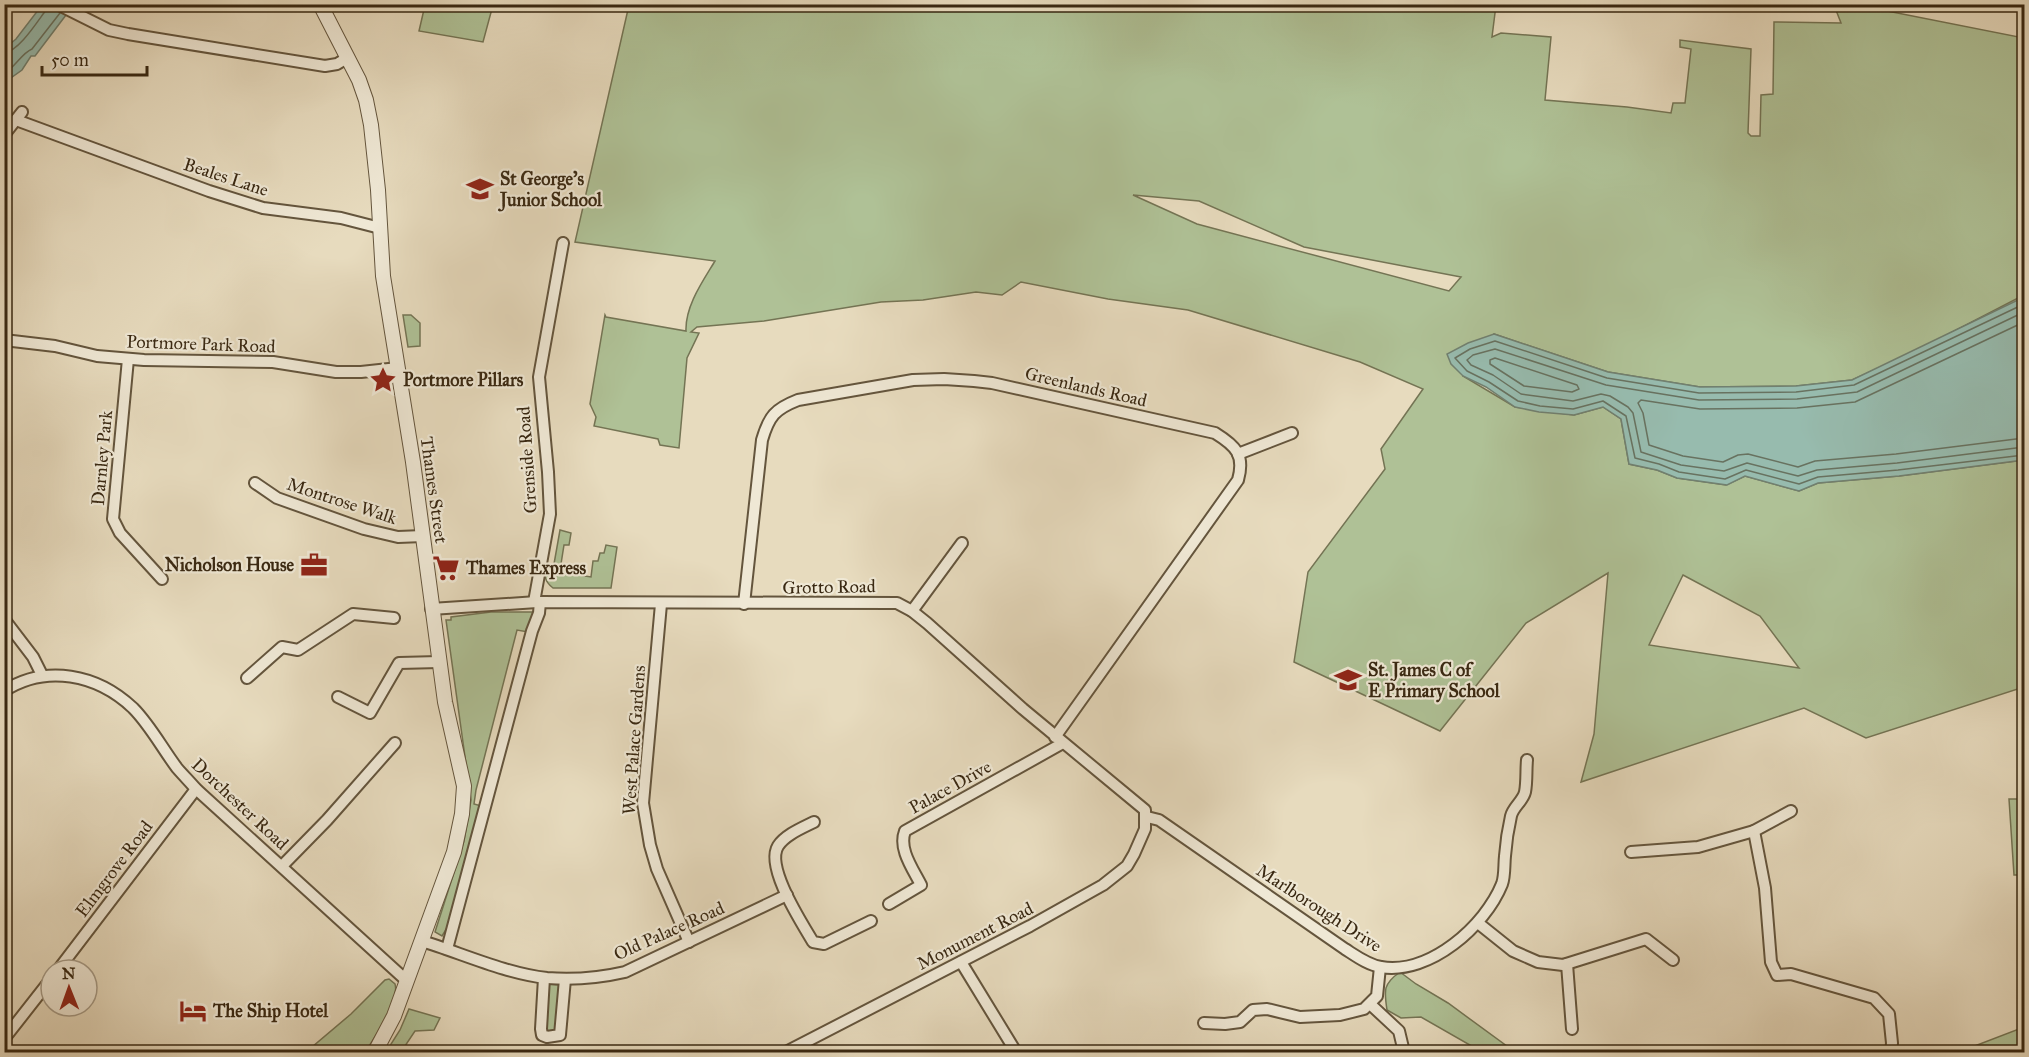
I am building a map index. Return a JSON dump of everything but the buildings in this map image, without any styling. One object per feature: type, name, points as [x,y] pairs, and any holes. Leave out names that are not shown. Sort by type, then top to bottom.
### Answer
[{"type":"street","points":[[57,4],[117,32],[325,66],[337,64],[347,58]]},
{"type":"street","name":"Thames Street","points":[[320,4],[366,100],[375,146],[383,276],[423,536],[439,662],[453,740],[461,768],[464,798],[454,852],[394,1016],[375,1053]]},
{"type":"street","name":"Beales Lane","points":[[4,135],[19,116],[101,151],[209,191],[263,208],[341,218],[380,228]]},
{"type":"street","name":"Grenside Road","points":[[537,602],[550,514],[539,377],[563,243]]},
{"type":"street","name":"Portmore Park Road","points":[[4,340],[128,359],[273,362],[336,372],[398,368]]},
{"type":"street","name":"Darnley Park","points":[[128,359],[113,519],[120,533],[162,579]]},
{"type":"street","name":"Greenlands Road","points":[[744,604],[764,434],[772,415],[782,406],[798,400],[913,380],[992,382],[1215,433],[1236,449],[1238,454]]},
{"type":"street","points":[[1059,740],[1233,489],[1241,469],[1238,454],[1292,433]]},
{"type":"street","name":"Montrose Walk","points":[[255,483],[277,498],[364,529],[398,537],[423,536]]},
{"type":"street","points":[[912,611],[962,543]]},
{"type":"street","points":[[447,949],[529,642],[539,613],[537,602]]},
{"type":"street","name":"Grotto Road","points":[[431,609],[537,602],[897,603],[912,611],[1059,740],[1139,804],[1145,810],[1147,817]]},
{"type":"street","name":"West Palace Gardens","points":[[661,604],[643,803],[657,869],[689,942]]},
{"type":"street","points":[[247,678],[282,646],[298,651],[353,614],[394,618]]},
{"type":"street","points":[[4,619],[33,657],[42,675],[18,682],[4,691]]},
{"type":"street","points":[[338,697],[370,713],[399,663],[439,662]]},
{"type":"street","name":"Dorchester Road","points":[[42,675],[71,676],[94,683],[113,693],[133,709],[196,789],[407,981]]},
{"type":"street","name":"Palace Drive","points":[[889,904],[921,885],[903,848],[902,840],[905,831],[1059,740]]},
{"type":"street","points":[[282,866],[327,820],[395,743]]},
{"type":"street","name":"Marlborough Drive","points":[[1147,817],[1159,820],[1345,949],[1380,967],[1396,968],[1420,963],[1441,953],[1478,923],[1503,882],[1506,839],[1512,812],[1525,794],[1527,760]]},
{"type":"street","name":"Elmgrove Road","points":[[67,958],[196,789]]},
{"type":"street","points":[[1631,852],[1698,847],[1754,831],[1791,811]]},
{"type":"street","name":"Monument Road","points":[[786,1053],[1030,926],[1114,878],[1127,866],[1138,847],[1147,817]]},
{"type":"street","points":[[813,822],[795,832],[778,846],[775,862],[787,896],[813,942],[824,944],[871,921]]},
{"type":"street","points":[[1754,831],[1765,888],[1771,962],[1778,975],[1791,975],[1874,998],[1889,1014],[1891,1053]]},
{"type":"street","name":"Old Palace Road","points":[[422,941],[508,969],[544,978],[597,978],[625,972],[787,896]]},
{"type":"street","points":[[1478,923],[1513,951],[1538,962],[1567,964],[1646,939],[1673,960]]},
{"type":"street","points":[[961,962],[1016,1053]]},
{"type":"street","points":[[1567,964],[1572,1029]]},
{"type":"street","points":[[1204,1023],[1240,1022],[1253,1010],[1267,1009],[1300,1017],[1340,1015],[1364,1010],[1377,996],[1380,967]]},
{"type":"street","points":[[544,978],[541,1029],[542,1035],[548,1037],[560,1035],[565,979]]},
{"type":"street","points":[[4,1039],[39,994]]},
{"type":"street","points":[[1370,1004],[1399,1031],[1404,1053]]},
{"type":"green space","points":[[425,5],[493,5],[483,42],[419,31]]},
{"type":"green space","points":[[629,5],[1496,5],[1492,37],[1501,33],[1551,37],[1545,100],[1671,113],[1673,103],[1685,103],[1691,49],[1680,47],[1680,40],[1751,49],[1748,133],[1751,136],[1760,136],[1761,95],[1773,94],[1774,22],[1841,23],[1834,5],[1857,5],[2024,38],[2024,295],[1912,353],[1852,380],[1796,386],[1700,387],[1608,372],[1494,334],[1463,376],[1515,407],[1574,415],[1603,407],[1621,419],[1629,464],[1657,470],[1677,478],[1726,485],[1745,476],[1799,491],[1818,483],[1899,476],[2024,460],[2024,687],[1866,738],[1804,708],[1581,782],[1594,734],[1608,573],[1526,623],[1440,731],[1294,662],[1308,572],[1385,469],[1381,449],[1423,389],[1360,362],[1188,310],[1108,299],[1021,282],[1002,295],[976,292],[923,300],[881,302],[764,321],[697,327],[691,332],[699,333],[687,358],[679,448],[660,445],[658,439],[594,426],[596,417],[590,404],[605,315],[686,331],[688,312],[700,285],[715,261],[575,242]],"holes":[[[1133,195],[1199,201],[1304,247],[1461,277],[1449,291],[1197,224]],[[1683,575],[1760,616],[1799,668],[1649,645]]]},
{"type":"green space","points":[[403,315],[411,315],[420,323],[420,346],[408,347]]},
{"type":"green space","points":[[560,530],[571,533],[569,545],[564,545],[561,564],[573,566],[572,574],[591,577],[593,561],[598,561],[606,545],[617,547],[611,588],[553,588],[548,583],[545,578],[545,569],[546,565],[554,564]]},
{"type":"green space","points":[[491,612],[533,612],[528,632],[517,630],[476,790],[474,804],[485,807],[447,928],[442,936],[435,932],[464,841],[471,800],[446,620],[451,620],[451,617]]},
{"type":"green space","points":[[2009,799],[2024,799],[2024,875],[2014,875]]},
{"type":"green space","points":[[1400,972],[1448,1003],[1515,1052],[1482,1052],[1421,1017],[1401,1018],[1387,1010],[1386,988],[1390,980]]},
{"type":"green space","points":[[389,979],[395,984],[394,1000],[380,1029],[365,1052],[306,1052],[351,1014],[385,980]]},
{"type":"green space","points":[[549,984],[562,985],[557,1030],[549,1032],[546,1029]]},
{"type":"green space","points":[[409,1009],[440,1018],[434,1030],[415,1031],[401,1052],[386,1052],[400,1030]]},
{"type":"green space","points":[[2024,1027],[2024,1052],[1959,1052]]},
{"type":"water","points":[[42,5],[72,5],[35,56],[31,56],[22,70],[5,82],[4,49],[16,39]]},
{"type":"water","points":[[2024,297],[2024,460],[1899,476],[1818,483],[1799,491],[1745,476],[1727,485],[1677,478],[1657,470],[1629,464],[1621,419],[1603,407],[1574,415],[1515,407],[1486,387],[1463,376],[1451,364],[1447,354],[1468,343],[1494,334],[1608,372],[1700,387],[1796,386],[1852,380]]},
{"type":"place","name":"St George's Junior School","points":[[480,189]]},
{"type":"place","name":"Portmore Pillars","points":[[383,380]]},
{"type":"place","name":"Nicholson House","points":[[314,565]]},
{"type":"place","name":"Thames Express","points":[[446,568]]},
{"type":"place","name":"St. James C of E Primary School","points":[[1348,680]]},
{"type":"place","name":"The Ship Hotel","points":[[193,1011]]}]
